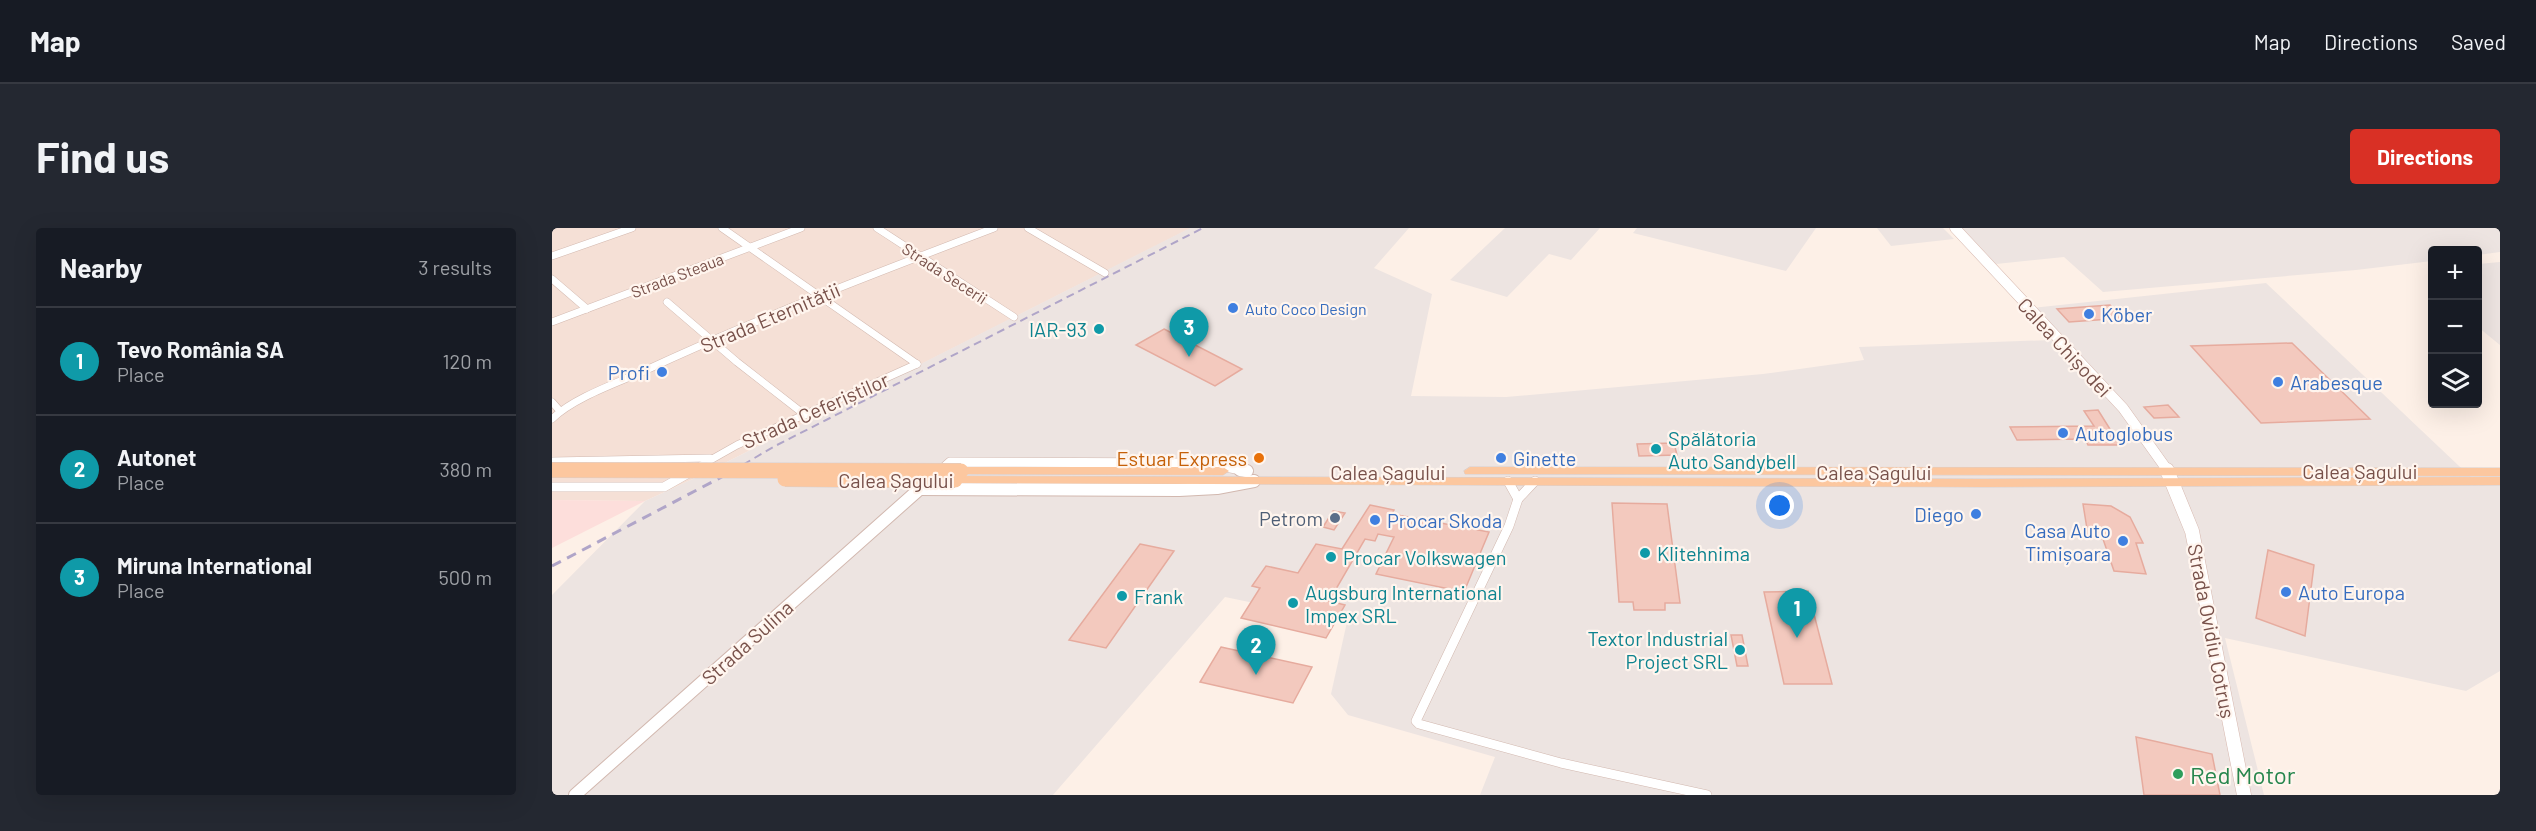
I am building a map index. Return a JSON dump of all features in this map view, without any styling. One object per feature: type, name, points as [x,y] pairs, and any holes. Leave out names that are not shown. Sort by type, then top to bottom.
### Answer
[{"type":"main road","name":"Calea Chișodei","points":[[1955,228],[2123,408],[2171,477]]},
{"type":"main road","name":"Calea Șagului","points":[[552,470],[955,471],[1508,481],[2171,477],[2500,472]]},
{"type":"main road","name":"Calea Șagului","points":[[552,479],[955,471]]},
{"type":"main road","name":"Calea Șagului","points":[[1253,476],[2171,477],[2500,482]]},
{"type":"main road","name":"Strada Ovidiu Cotruș","points":[[2171,477],[2192,531],[2244,795]]},
{"type":"street","points":[[552,256],[632,228]]},
{"type":"street","points":[[722,228],[819,296]]},
{"type":"street","name":"Strada Steaua","points":[[552,322],[801,228]]},
{"type":"street","name":"Strada Secerii","points":[[876,228],[1014,317]]},
{"type":"street","name":"Strada Eternității","points":[[552,419],[560,411],[644,369],[819,296],[994,228]]},
{"type":"street","points":[[1028,228],[1105,273]]},
{"type":"street","points":[[552,279],[587,309]]},
{"type":"street","name":"Strada Ceferiștilor","points":[[714,458],[917,364],[819,296]]},
{"type":"street","points":[[667,302],[737,362],[806,415]]},
{"type":"street","points":[[552,402],[560,411]]},
{"type":"street","points":[[552,460],[641,461],[714,458]]},
{"type":"street","points":[[552,487],[664,487],[714,458]]},
{"type":"street","points":[[584,487],[598,484],[615,475],[618,468],[611,460]]},
{"type":"street","name":"Calea Șagului","points":[[955,471],[1203,463],[1253,476]]},
{"type":"street","name":"Strada Sulina","points":[[575,795],[919,489],[955,471]]},
{"type":"street","name":"Calea Șagului","points":[[919,489],[1179,490],[1217,488],[1253,476]]},
{"type":"street","points":[[1508,481],[1514,487],[1518,499]]},
{"type":"street","points":[[1535,481],[1518,499],[1509,526],[1416,721],[1419,724],[1561,763],[1707,795]]},
{"type":"shaded area","points":[[552,228],[1191,228],[645,501],[552,500]]},
{"type":"shaded area","points":[[1190,228],[1409,228],[1374,268],[1432,294],[1411,396],[1506,397],[1763,374],[1864,360],[1859,347],[2051,340],[2023,309],[2266,283],[2478,484],[2500,485],[2500,671],[2466,691],[2225,638],[2264,795],[1480,795],[1495,757],[1348,715],[1331,694],[1347,622],[1225,597],[1053,795],[552,795],[552,595],[645,501],[695,478]]},
{"type":"shaded area","points":[[1505,228],[1600,228],[1571,260],[1549,254],[1507,297],[1450,280]]},
{"type":"shaded area","points":[[1637,228],[1816,228],[1786,271],[1633,233]]},
{"type":"shaded area","points":[[1877,228],[1943,228],[1954,239],[1891,246]]},
{"type":"shaded area","points":[[1962,228],[2500,228],[2500,252],[2482,254],[2482,246],[2428,246],[2428,261],[2103,292],[2064,257],[1996,264]]},
{"type":"shaded area","points":[[2500,262],[2500,345],[2482,330],[2482,264]]},
{"type":"shaded area","points":[[552,500],[645,501],[552,548]]},
{"type":"building","name":"Köber","points":[[2110,305],[2123,318],[2069,322],[2057,309]]},
{"type":"building","points":[[1164,329],[1242,369],[1215,386],[1136,345]]},
{"type":"building","name":"Arabesque","points":[[2292,343],[2370,419],[2261,423],[2191,346]]},
{"type":"building","points":[[2168,405],[2179,417],[2154,418],[2144,407]]},
{"type":"building","name":"Autoglobus","points":[[2098,410],[2120,445],[2088,445],[2085,439],[2017,440],[2010,427],[2094,426],[2084,411]]},
{"type":"building","name":"Spălătoria Auto Sandybell","points":[[1674,443],[1677,455],[1639,456],[1637,444]]},
{"type":"building","name":"Klitehnima","points":[[1612,503],[1667,504],[1680,603],[1665,603],[1665,610],[1634,610],[1633,602],[1619,602]]},
{"type":"building","name":"Casa Auto Timișoara","points":[[2083,504],[2111,506],[2130,517],[2143,543],[2136,543],[2146,574],[2114,571],[2103,539],[2088,535]]},
{"type":"building","points":[[1370,505],[1394,510],[1392,514],[1489,532],[1464,592],[1376,574],[1394,537],[1378,534],[1375,541],[1365,539],[1329,601],[1345,605],[1326,638],[1241,618],[1260,588],[1252,586],[1266,566],[1298,573],[1316,544],[1342,549]]},
{"type":"building","name":"Petrom","points":[[1333,511],[1345,513],[1334,530],[1323,527]]},
{"type":"building","name":"Frank","points":[[1140,544],[1174,551],[1106,648],[1069,640]]},
{"type":"building","name":"Auto Europa","points":[[2268,550],[2314,565],[2305,636],[2256,618]]},
{"type":"building","points":[[1808,591],[1832,684],[1784,684],[1764,592]]},
{"type":"building","name":"Textor Industrial Project SRL","points":[[1731,635],[1742,635],[1748,666],[1737,666]]},
{"type":"building","points":[[1221,647],[1312,667],[1293,703],[1200,682]]},
{"type":"building","name":"Red Motor","points":[[2136,737],[2212,754],[2220,795],[2144,795]]},
{"type":"railway","points":[[732,471],[777,445],[1203,228]]},
{"type":"railway","points":[[552,566],[735,470]]},
{"type":"place","name":"Auto Coco Design","points":[[1233,308]]},
{"type":"place","name":"Köber","points":[[2089,314]]},
{"type":"place","name":"IAR-93","points":[[1099,329]]},
{"type":"place","name":"Miruna International","points":[[1189,357]]},
{"type":"place","name":"Profi","points":[[662,372]]},
{"type":"place","name":"Arabesque","points":[[2278,382]]},
{"type":"place","name":"Autoglobus","points":[[2063,433]]},
{"type":"place","name":"Spălătoria Auto Sandybell","points":[[1656,449]]},
{"type":"place","name":"Estuar Express","points":[[1259,458]]},
{"type":"place","name":"Ginette","points":[[1501,458]]},
{"type":"place","name":"Diego","points":[[1976,514]]},
{"type":"place","name":"Petrom","points":[[1335,518]]},
{"type":"place","name":"Procar Skoda","points":[[1375,520]]},
{"type":"place","name":"Casa Auto Timișoara","points":[[2123,541]]},
{"type":"place","name":"Klitehnima","points":[[1645,553]]},
{"type":"place","name":"Procar Volkswagen","points":[[1331,557]]},
{"type":"place","name":"Auto Europa","points":[[2286,592]]},
{"type":"place","name":"Frank","points":[[1122,596]]},
{"type":"place","name":"Augsburg International Impex SRL","points":[[1293,603]]},
{"type":"place","name":"Tevo România SA","points":[[1797,638]]},
{"type":"place","name":"Textor Industrial Project SRL","points":[[1740,650]]},
{"type":"place","name":"Autonet","points":[[1256,675]]},
{"type":"place","name":"Red Motor","points":[[2178,774]]}]
